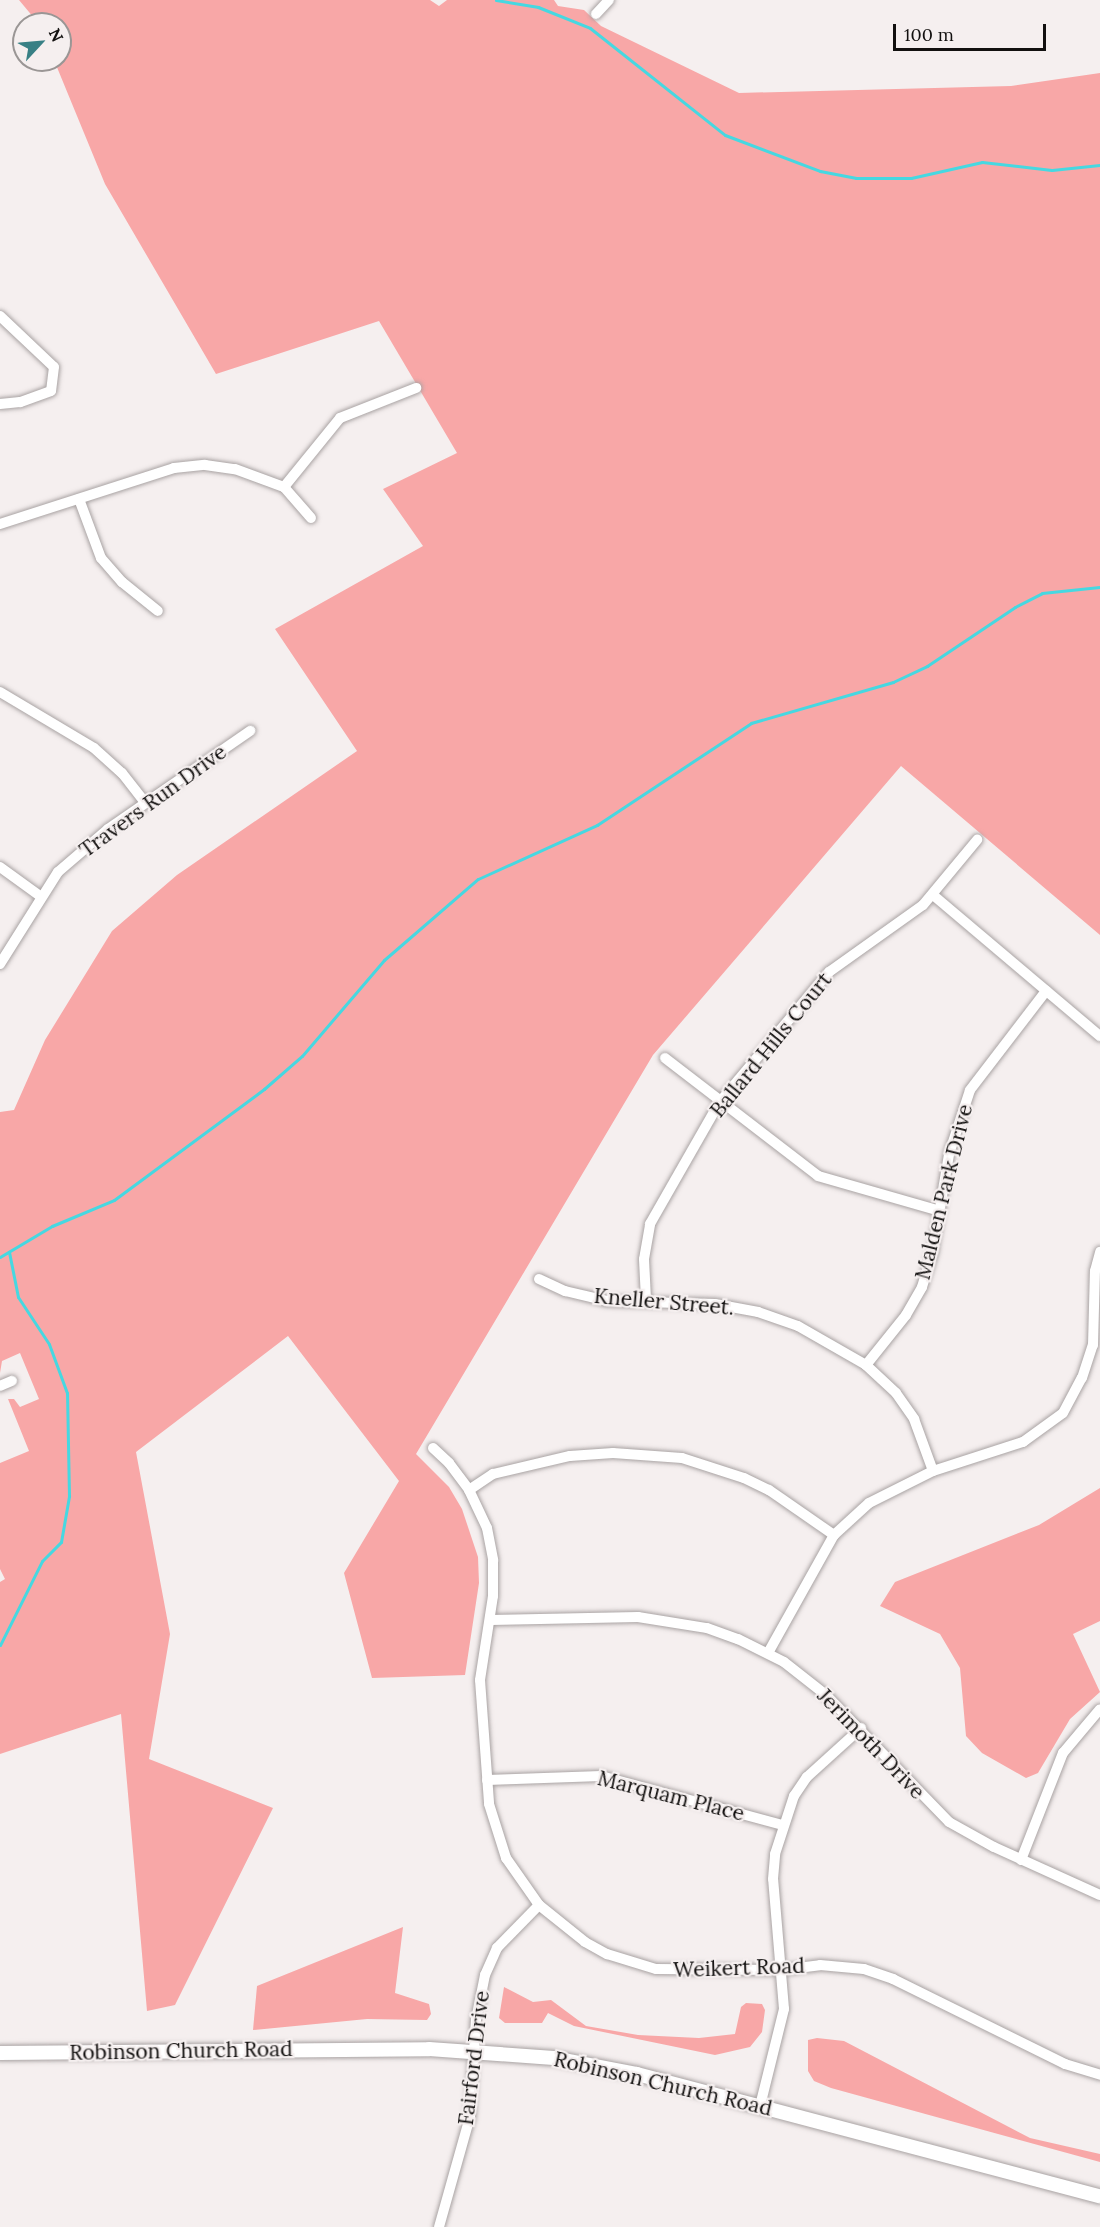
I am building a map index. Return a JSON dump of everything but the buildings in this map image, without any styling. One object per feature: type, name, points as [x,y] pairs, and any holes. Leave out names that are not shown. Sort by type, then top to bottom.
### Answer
[{"type":"street","points":[[596,14],[609,0]]},
{"type":"street","points":[[0,316],[54,367],[51,391],[20,402],[0,404]]},
{"type":"street","points":[[284,487],[340,418],[416,387]]},
{"type":"street","points":[[0,524],[174,468],[205,465],[235,469],[284,487],[311,518]]},
{"type":"street","points":[[79,499],[101,558],[130,589],[158,611]]},
{"type":"street","points":[[0,692],[94,747],[122,773],[145,802]]},
{"type":"street","name":"Travers Run Drive","points":[[0,964],[40,896],[58,872],[145,802],[250,731]]},
{"type":"street","name":"Ballard Hills Court","points":[[646,1299],[644,1259],[650,1224],[719,1103],[829,972],[904,920],[933,895],[977,840]]},
{"type":"street","points":[[0,867],[40,896]]},
{"type":"street","points":[[933,895],[1100,1036]]},
{"type":"street","name":"Malden Park Drive","points":[[866,1365],[906,1315],[922,1287],[940,1211],[949,1154],[970,1090],[1046,991]]},
{"type":"street","points":[[665,1058],[719,1103],[818,1176],[940,1211]]},
{"type":"street","points":[[768,1653],[834,1535],[869,1503],[933,1471],[1023,1442],[1040,1433],[1063,1413],[1082,1378],[1094,1345],[1095,1271],[1100,1252]]},
{"type":"street","name":"Kneller Street.","points":[[539,1279],[565,1291],[607,1301],[646,1299],[715,1304],[758,1312],[798,1326],[866,1365],[896,1393],[914,1419],[933,1471]]},
{"type":"street","points":[[0,1386],[12,1381]]},
{"type":"street","name":"Weikert Road","points":[[433,1448],[450,1463],[469,1490],[487,1528],[493,1560],[491,1620],[480,1680],[487,1780],[495,1832],[506,1858],[539,1905],[585,1942],[632,1963],[680,1972],[781,1970],[820,1965],[883,1976],[1065,2064],[1100,2075]]},
{"type":"street","points":[[469,1490],[493,1474],[570,1456],[613,1453],[682,1458],[744,1478],[770,1490],[834,1535]]},
{"type":"street","name":"Jerimoth Drive","points":[[491,1620],[638,1617],[673,1621],[707,1628],[768,1653],[819,1689],[861,1728],[949,1822],[1022,1860],[1100,1895]]},
{"type":"street","points":[[1022,1860],[1063,1753],[1100,1709]]},
{"type":"street","points":[[760,2106],[781,2030],[781,1970],[773,1879],[783,1825],[794,1796],[807,1777],[861,1728]]},
{"type":"street","name":"Marquam Place","points":[[487,1780],[601,1776],[783,1825]]},
{"type":"street","name":"Fairford Drive","points":[[439,2227],[470,2117],[480,1992],[489,1962],[507,1936],[539,1905]]},
{"type":"street","name":"Robinson Church Road","points":[[0,2053],[474,2051],[598,2066],[760,2106],[1100,2196]]},
{"type":"shaded area","points":[[19,0],[430,0],[439,6],[447,0],[554,0],[558,6],[584,10],[601,26],[739,93],[1011,86],[1100,73],[1100,935],[901,766],[653,1055],[416,1454],[449,1487],[462,1509],[478,1557],[479,1583],[465,1675],[372,1678],[344,1573],[399,1481],[288,1336],[136,1452],[170,1634],[149,1759],[273,1808],[175,2005],[147,2011],[121,1714],[0,1754],[0,1582],[5,1579],[0,1569],[0,1463],[29,1451],[8,1399],[14,1399],[20,1407],[39,1399],[20,1353],[2,1361],[0,1373],[0,1112],[14,1110],[45,1040],[112,931],[177,875],[357,751],[275,629],[423,546],[383,489],[457,453],[379,321],[216,374],[105,184],[59,72],[72,72],[72,12],[29,12]]},
{"type":"shaded area","points":[[1100,1488],[1100,1621],[1073,1634],[1100,1692],[1070,1719],[1038,1773],[1026,1778],[982,1753],[966,1736],[960,1668],[940,1634],[880,1606],[895,1582],[1039,1525]]},
{"type":"shaded area","points":[[403,1927],[395,1993],[429,2004],[431,2014],[427,2020],[367,2019],[253,2030],[257,1986]]},
{"type":"shaded area","points":[[504,1987],[533,2002],[551,2000],[586,2026],[638,2035],[699,2038],[735,2034],[741,2007],[746,2003],[762,2004],[765,2010],[762,2032],[750,2047],[715,2055],[574,2026],[548,2013],[542,2023],[505,2023],[499,2018]]},
{"type":"shaded area","points":[[817,2038],[844,2041],[1030,2138],[1100,2154],[1100,2162],[831,2088],[814,2081],[808,2071],[808,2040]]},
{"type":"waterway","points":[[496,0],[538,7],[590,28],[725,135],[820,171],[856,178],[911,178],[982,162],[1052,170],[1100,165]]},
{"type":"waterway","points":[[0,1257],[52,1226],[114,1200],[264,1089],[302,1056],[384,960],[478,879],[597,825],[751,723],[893,682],[927,666],[1015,607],[1042,593],[1100,587]]},
{"type":"waterway","points":[[0,1645],[42,1561],[61,1542],[69,1496],[67,1393],[49,1344],[18,1297],[9,1252]]}]
